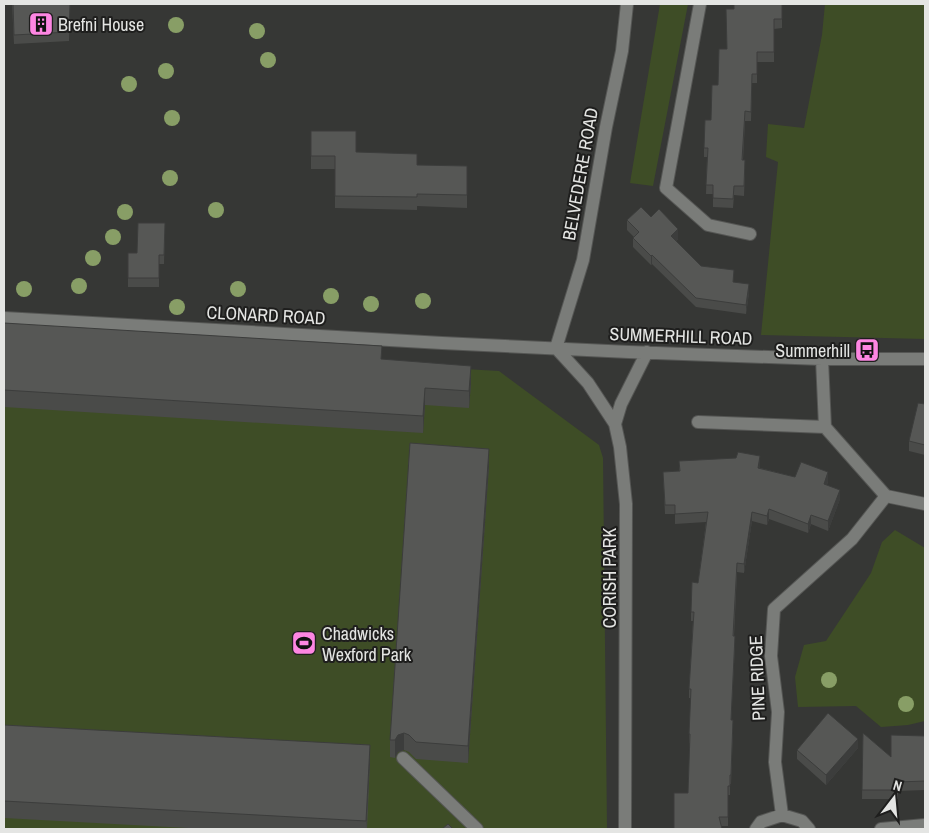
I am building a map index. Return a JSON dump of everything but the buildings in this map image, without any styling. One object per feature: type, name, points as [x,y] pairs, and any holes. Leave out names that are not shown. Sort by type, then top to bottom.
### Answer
[{"type":"street","name":"BELVEDERE ROAD","points":[[556,348],[583,260],[606,127],[622,51],[627,4]]},
{"type":"street","points":[[700,4],[666,188],[708,225],[750,234]]},
{"type":"street","name":"CLONARD ROAD","points":[[4,318],[556,348]]},
{"type":"street","name":"SUMMERHILL ROAD","points":[[556,348],[822,359],[925,359]]},
{"type":"street","name":"CORISH PARK","points":[[556,348],[588,383],[615,424],[620,447],[626,504],[625,829]]},
{"type":"street","points":[[615,424],[621,404],[647,352]]},
{"type":"street","points":[[822,359],[825,427],[886,496],[925,504]]},
{"type":"street","points":[[698,422],[825,427]]},
{"type":"street","name":"PINE RIDGE","points":[[782,815],[775,762],[778,712],[771,656],[774,609],[852,539],[886,496]]},
{"type":"street","points":[[403,758],[477,829]]},
{"type":"street","points":[[756,829],[761,822],[782,815],[802,820],[809,829]]},
{"type":"street","points":[[881,829],[925,825]]},
{"type":"green space","points":[[660,4],[688,4],[653,186],[630,183]]},
{"type":"green space","points":[[825,4],[925,4],[925,339],[761,335],[778,162],[766,157],[768,124],[804,128],[822,35]]},
{"type":"green space","name":"Chadwicks Wexford Park","points":[[4,342],[499,371],[599,445],[603,458],[607,829],[4,829]]},
{"type":"green space","points":[[895,530],[925,548],[925,721],[908,725],[881,727],[856,706],[798,707],[795,677],[804,645],[826,641],[871,573],[882,542]]},
{"type":"place","name":"Brefni House","points":[[41,24]]},
{"type":"place","name":"Summerhill","points":[[867,350]]},
{"type":"place","name":"Chadwicks Wexford Park","points":[[304,643]]}]
